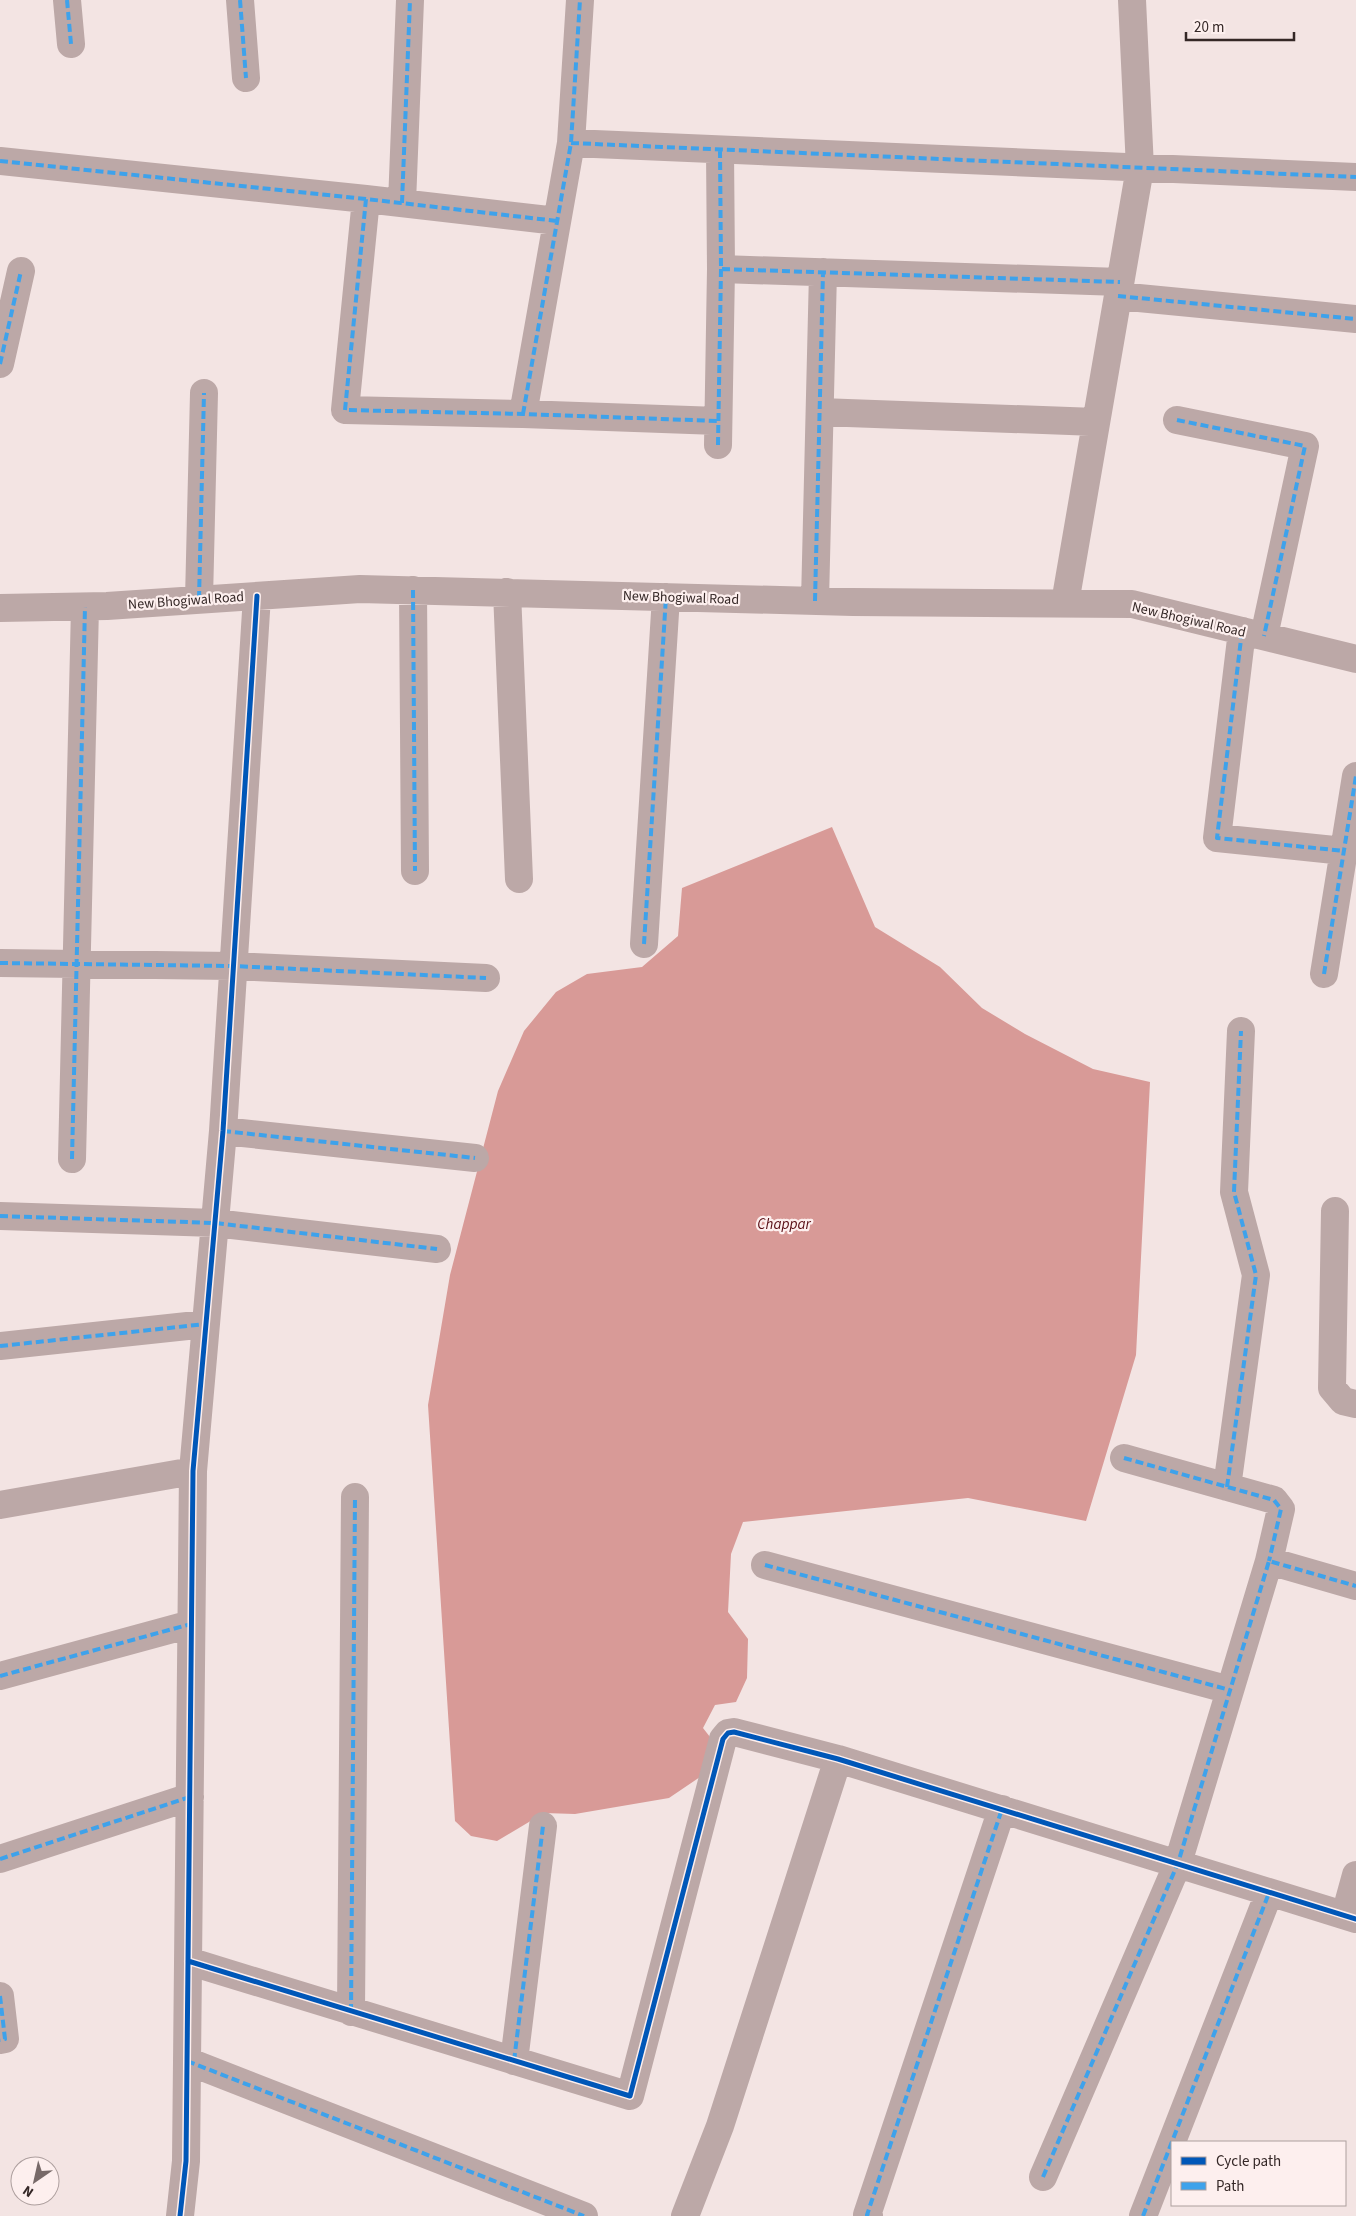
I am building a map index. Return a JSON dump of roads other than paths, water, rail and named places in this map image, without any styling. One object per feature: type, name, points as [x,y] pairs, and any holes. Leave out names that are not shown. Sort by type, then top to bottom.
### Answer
[{"type":"street","points":[[67,0],[71,44]]},
{"type":"street","points":[[240,0],[246,78]]},
{"type":"street","points":[[402,203],[410,0]]},
{"type":"street","points":[[522,414],[571,143],[580,0]]},
{"type":"street","points":[[1065,604],[1140,168],[1132,0]]},
{"type":"street","points":[[571,143],[1356,177]]},
{"type":"street","points":[[366,198],[345,410],[522,414],[718,433],[721,268],[720,150]]},
{"type":"street","points":[[0,161],[366,198],[557,221]]},
{"type":"street","points":[[721,268],[1119,289],[1356,319]]},
{"type":"street","points":[[0,364],[21,271]]},
{"type":"street","points":[[815,601],[824,272]]},
{"type":"street","points":[[200,600],[204,393]]},
{"type":"street","points":[[820,412],[1096,422]]},
{"type":"street","points":[[1177,420],[1305,446],[1253,634],[1217,838],[1344,851]]},
{"type":"street","name":"New Bhogiwal Road","points":[[0,608],[85,607],[360,589],[815,601],[1132,604],[1356,659]]},
{"type":"street","points":[[414,590],[415,871]]},
{"type":"street","points":[[507,592],[519,879]]},
{"type":"street","points":[[180,2216],[186,2161],[193,1471],[223,1131],[256,596]]},
{"type":"street","points":[[644,944],[666,597]]},
{"type":"street","points":[[72,1159],[85,607]]},
{"type":"street","points":[[1324,974],[1355,792]]},
{"type":"street","points":[[0,963],[234,966],[486,978]]},
{"type":"street","points":[[1227,1487],[1256,1275],[1234,1192],[1241,1031]]},
{"type":"street","points":[[223,1131],[475,1158]]},
{"type":"street","points":[[1335,1211],[1332,1388],[1343,1401],[1356,1404]]},
{"type":"street","points":[[0,1216],[215,1223],[437,1249]]},
{"type":"street","points":[[0,1346],[206,1324]]},
{"type":"street","points":[[1043,2177],[1178,1863],[1269,1561],[1281,1509],[1274,1500],[1124,1458]]},
{"type":"street","points":[[0,1505],[193,1471]]},
{"type":"street","points":[[351,2012],[356,1497]]},
{"type":"street","points":[[1269,1561],[1356,1586]]},
{"type":"street","points":[[765,1565],[1230,1690]]},
{"type":"street","points":[[0,1676],[191,1624]]},
{"type":"street","points":[[188,1960],[351,2012],[630,2096],[723,1739],[728,1733],[734,1732],[838,1759],[1002,1808],[1269,1893],[1351,1917],[1356,1875]]},
{"type":"street","points":[[685,2216],[720,2126],[838,1759]]},
{"type":"street","points":[[0,1859],[190,1797]]},
{"type":"street","points":[[869,2216],[867,2215],[1002,1808]]},
{"type":"street","points":[[514,2061],[543,1826]]},
{"type":"street","points":[[1172,2141],[1269,1893]]},
{"type":"street","points":[[0,1996],[5,2038],[0,2040]]},
{"type":"street","points":[[187,2061],[584,2216]]},
{"type":"street","points":[[1143,2216],[1171,2144]]},
{"type":"water","name":"Chappar","points":[[832,827],[875,927],[940,967],[982,1008],[1025,1034],[1093,1069],[1150,1082],[1136,1355],[1086,1521],[968,1498],[743,1522],[731,1554],[728,1612],[748,1639],[747,1678],[736,1702],[715,1705],[703,1728],[710,1737],[700,1777],[669,1798],[575,1814],[544,1813],[497,1841],[471,1836],[455,1821],[428,1405],[450,1275],[498,1091],[524,1031],[556,992],[587,974],[642,967],[678,936],[682,888]]}]
